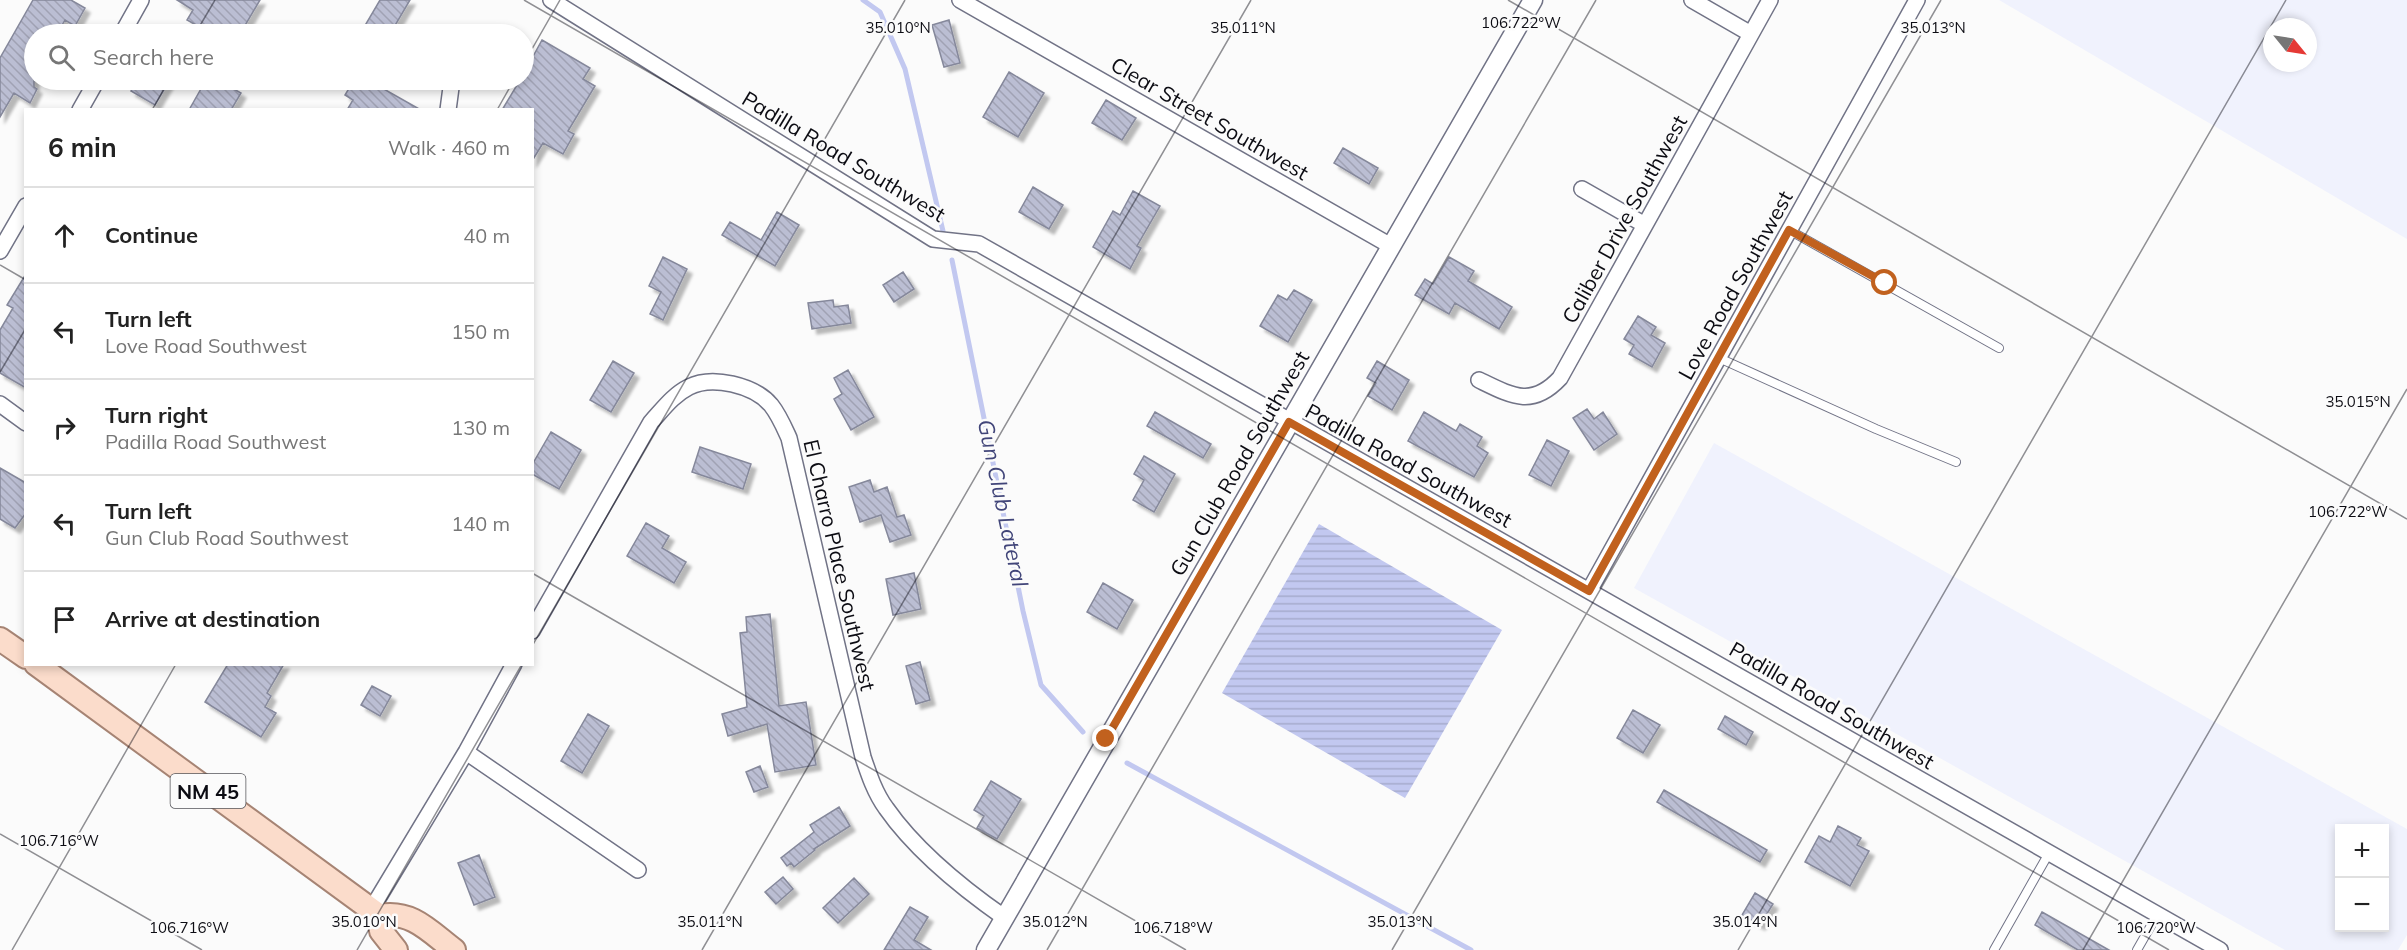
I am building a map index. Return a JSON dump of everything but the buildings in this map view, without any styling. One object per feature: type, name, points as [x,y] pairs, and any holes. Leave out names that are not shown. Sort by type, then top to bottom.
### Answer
[{"type":"main road","points":[[0,639],[24,656]]},
{"type":"main road","name":"NM 45","points":[[39,666],[376,913]]},
{"type":"main road","points":[[396,950],[381,931],[376,913],[395,913],[410,917],[454,950]]},
{"type":"street","points":[[128,24],[141,0]]},
{"type":"street","name":"Padilla Road Southwest","points":[[551,0],[933,238],[979,244],[2220,950]]},
{"type":"street","name":"Clear Street Southwest","points":[[960,0],[1391,246]]},
{"type":"street","name":"Gun Club Road Southwest","points":[[986,950],[1533,0]]},
{"type":"street","points":[[1692,0],[1751,34]]},
{"type":"street","name":"Caliber Drive Southwest","points":[[1479,380],[1515,396],[1538,396],[1550,389],[1560,378],[1770,0]]},
{"type":"street","name":"Love Road Southwest","points":[[1589,591],[1917,0]]},
{"type":"street","points":[[81,108],[91,90]]},
{"type":"street","points":[[448,108],[451,90]]},
{"type":"street","points":[[1582,189],[1645,225]]},
{"type":"street","points":[[0,251],[24,209]]},
{"type":"street","name":"El Charro Place Southwest","points":[[534,627],[651,422],[673,398],[690,386],[714,382],[733,384],[751,392],[770,404],[789,438],[863,757],[872,782],[885,807],[907,833],[968,891],[1005,918]]},
{"type":"street","points":[[0,404],[24,422]]},
{"type":"street","points":[[376,913],[513,666]]},
{"type":"street","points":[[466,752],[638,870]]},
{"type":"lane","points":[[1789,230],[1999,348]]},
{"type":"lane","points":[[1719,358],[1876,429],[1956,462]]},
{"type":"lane","points":[[1994,950],[2049,853]]},
{"type":"lane","points":[[2138,950],[2157,915]]},
{"type":"shaded area","points":[[1999,0],[2407,0],[2407,239]]},
{"type":"shaded area","points":[[1714,443],[2407,829],[2407,935],[2398,950],[2285,950],[1634,588]]},
{"type":"water","points":[[1319,524],[1502,630],[1405,798],[1222,693]]},
{"type":"waterway","name":"Gun Club Lateral","points":[[863,0],[880,12],[905,69],[943,231]]},
{"type":"waterway","name":"Gun Club Lateral","points":[[952,260],[1023,611],[1041,685],[1083,732]]},
{"type":"waterway","name":"Gun Club Lateral","points":[[1127,763],[1471,950]]},
{"type":"route","points":[[1106,739],[1289,422],[1589,591],[1789,230],[1885,283]]}]
